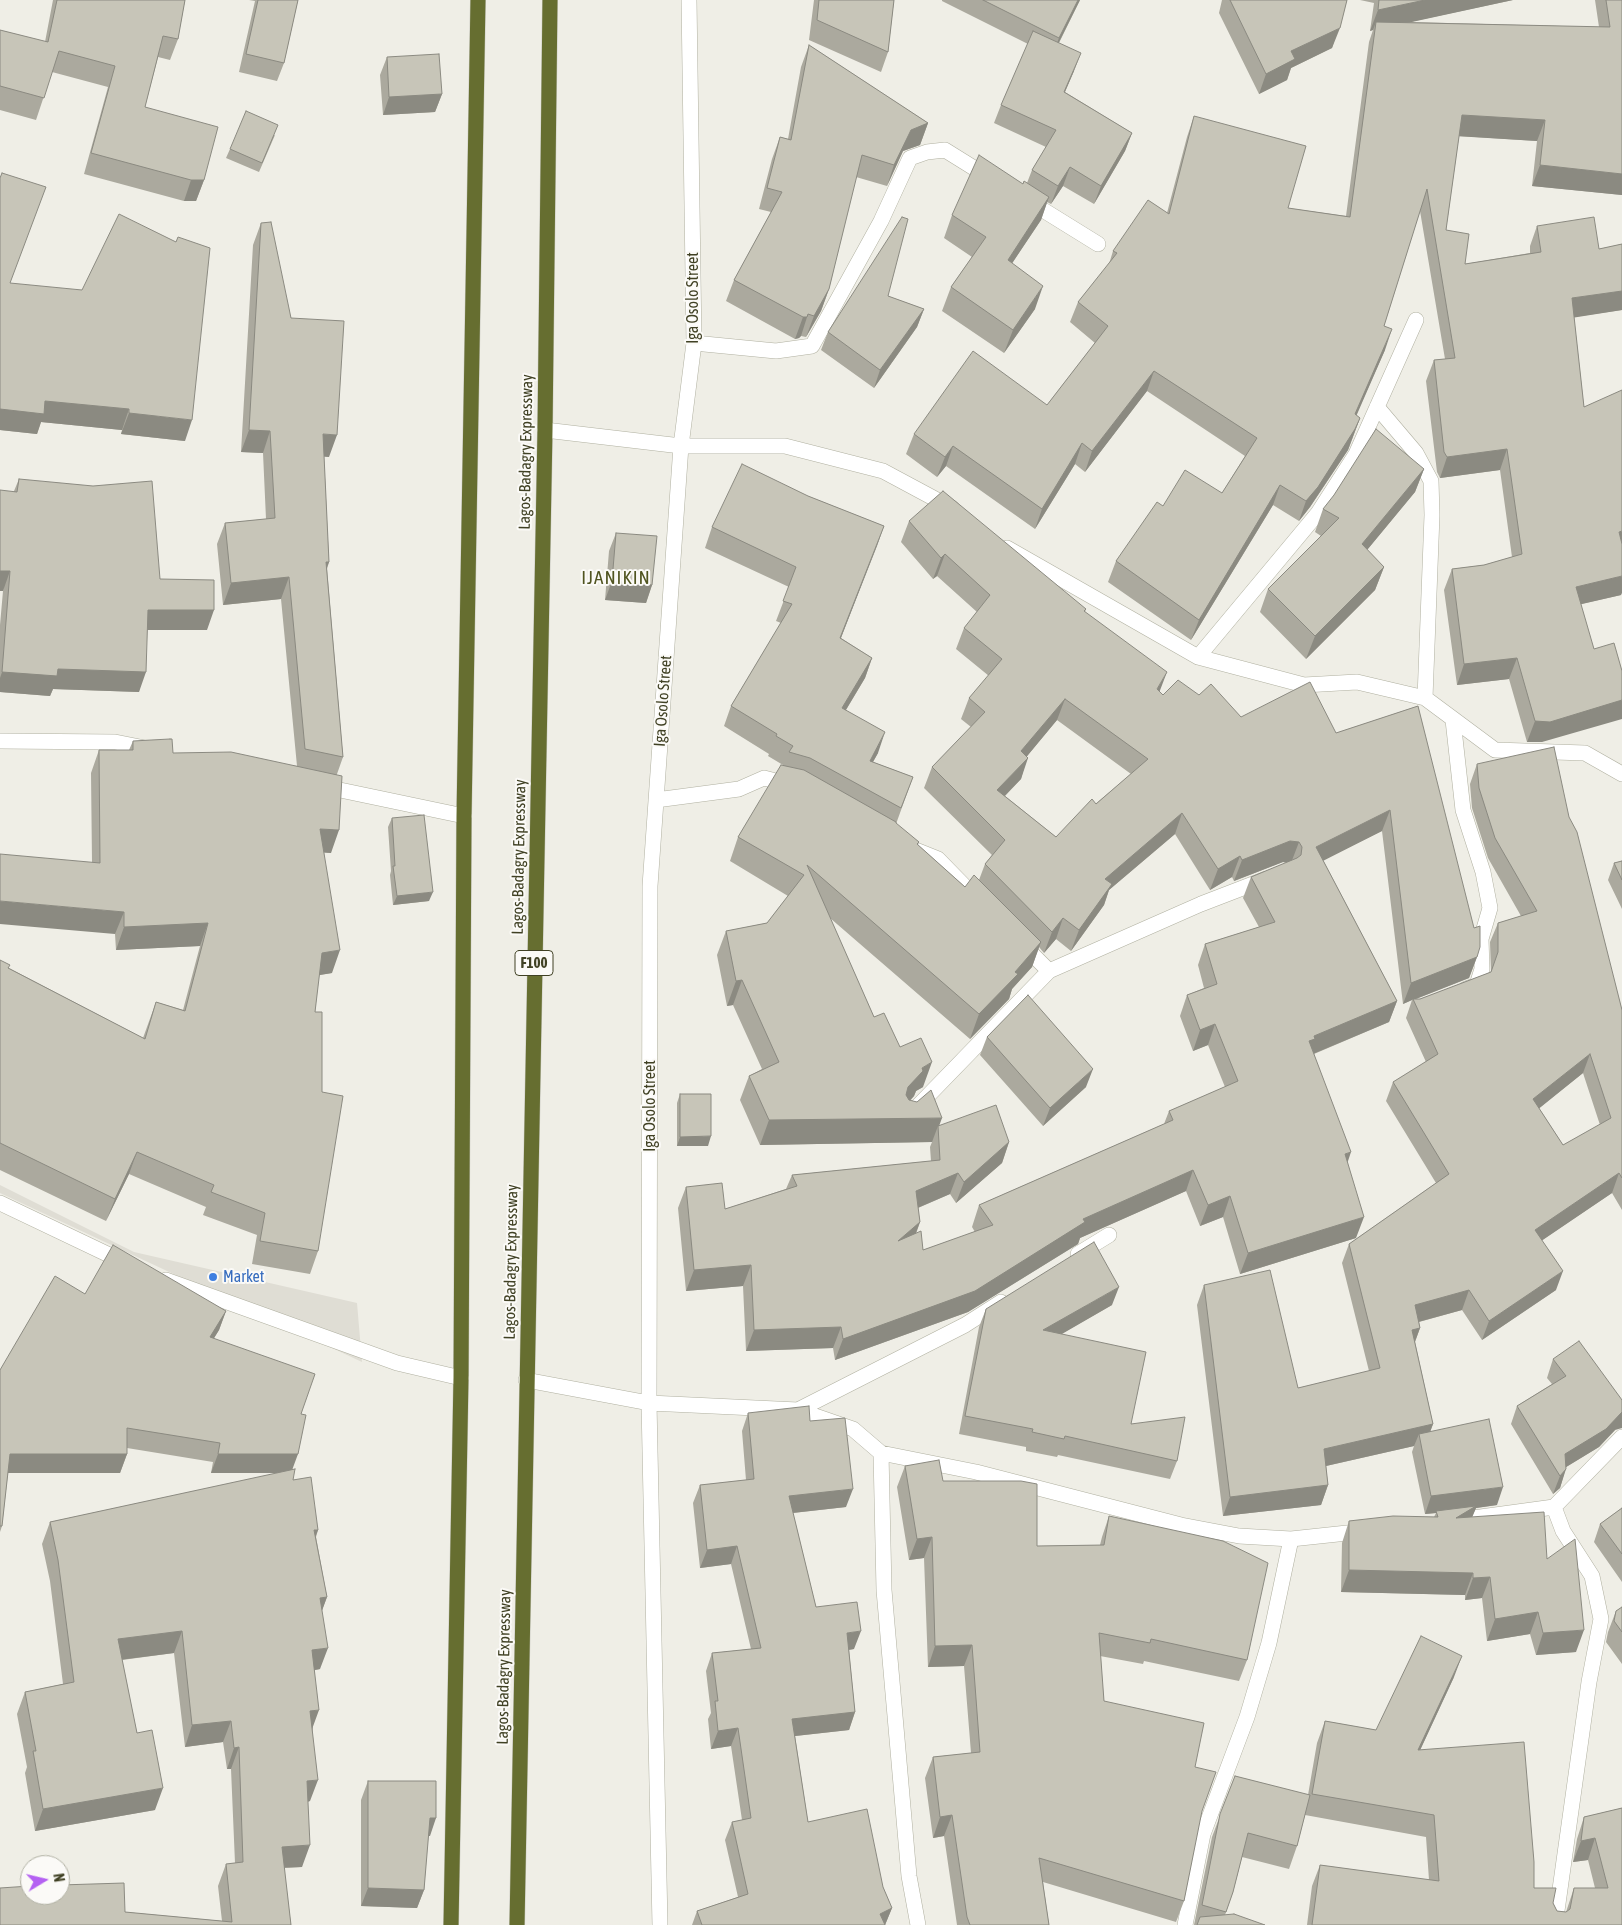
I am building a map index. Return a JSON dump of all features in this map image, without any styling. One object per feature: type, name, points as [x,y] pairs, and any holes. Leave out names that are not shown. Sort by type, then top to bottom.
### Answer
[{"type":"highway","points":[[451,1925],[460,1378],[464,816],[478,0]]},
{"type":"highway","name":"Lagos-Badagry Expressway","points":[[517,1925],[545,430],[550,0]]},
{"type":"street","name":"Iga Osolo Street","points":[[660,1925],[649,1403],[650,886],[681,446],[694,343],[689,0]]},
{"type":"street","points":[[694,343],[776,351],[812,346],[881,221],[910,158],[927,152],[945,150],[1098,244]]},
{"type":"street","points":[[1198,657],[1318,513],[1356,454],[1416,320]]},
{"type":"street","points":[[1377,407],[1416,453],[1431,481],[1432,515],[1425,698]]},
{"type":"street","points":[[545,430],[681,446],[785,446],[883,471],[963,515]]},
{"type":"street","points":[[993,538],[1008,549],[1198,657],[1304,685],[1357,682],[1425,698],[1495,750],[1585,753],[1622,774]]},
{"type":"street","points":[[1452,995],[1477,986],[1482,969],[1481,940],[1490,908],[1482,872],[1463,810],[1453,720]]},
{"type":"street","points":[[0,741],[115,742],[163,752]]},
{"type":"street","points":[[656,800],[740,789],[764,778],[798,786],[805,790]]},
{"type":"street","points":[[309,783],[464,816]]},
{"type":"street","points":[[901,843],[938,859],[987,908]]},
{"type":"street","points":[[906,1118],[1049,971],[1201,904],[1277,874]]},
{"type":"street","points":[[1008,929],[1049,971]]},
{"type":"street","points":[[0,1203],[145,1272],[396,1363],[460,1378]]},
{"type":"street","points":[[1066,1262],[1109,1235]]},
{"type":"street","points":[[798,1410],[965,1326],[1016,1294]]},
{"type":"street","points":[[526,1380],[649,1403],[798,1410],[853,1429],[881,1453],[1004,1479],[1181,1525],[1239,1536],[1291,1539],[1377,1530]]},
{"type":"street","points":[[1455,1520],[1554,1508],[1622,1437]]},
{"type":"street","points":[[881,1453],[884,1590],[909,1876],[918,1925]]},
{"type":"street","points":[[1554,1508],[1563,1531],[1592,1576],[1601,1619],[1589,1682],[1555,1925]]},
{"type":"street","points":[[1185,1925],[1203,1834],[1247,1717],[1270,1642],[1291,1539]]},
{"type":"shaded area","name":"Market","points":[[0,1185],[134,1252],[357,1303],[362,1362],[0,1193]]},
{"type":"building","points":[[57,0],[185,0],[178,39],[163,36],[145,107],[218,127],[204,180],[191,180],[91,153],[115,66],[59,51],[44,98],[0,86],[0,30],[48,42]]},
{"type":"building","points":[[258,0],[298,0],[284,63],[246,54]]},
{"type":"building","points":[[819,0],[894,0],[888,52],[817,20]]},
{"type":"building","points":[[983,0],[1078,0],[1059,38]]},
{"type":"building","points":[[1230,0],[1347,0],[1340,28],[1291,51],[1295,59],[1266,74]]},
{"type":"building","points":[[1379,0],[1425,0],[1378,10]]},
{"type":"building","points":[[1606,0],[1622,0],[1622,174],[1540,165],[1545,120],[1462,115],[1446,230],[1469,234],[1465,264],[1541,252],[1537,226],[1594,217],[1599,249],[1622,244],[1622,291],[1572,298],[1584,407],[1622,390],[1622,531],[1619,532],[1622,544],[1622,576],[1576,587],[1594,649],[1614,643],[1622,671],[1622,700],[1550,722],[1535,721],[1517,658],[1464,664],[1452,569],[1484,565],[1522,554],[1507,449],[1447,457],[1444,452],[1434,360],[1455,358],[1427,189],[1384,326],[1392,329],[1355,414],[1360,418],[1355,429],[1318,487],[1306,501],[1280,485],[1199,620],[1116,561],[1157,502],[1163,506],[1185,470],[1222,493],[1257,438],[1154,371],[1092,451],[1082,443],[1042,509],[953,446],[945,457],[914,434],[973,351],[1047,405],[1108,326],[1078,302],[1117,253],[1113,251],[1148,200],[1169,214],[1194,116],[1306,146],[1288,208],[1350,217],[1376,22],[1610,27]]},
{"type":"building","points":[[1033,31],[1081,53],[1064,92],[1132,133],[1101,186],[1070,167],[1058,186],[1032,170],[1056,130],[1001,105]]},
{"type":"building","points":[[809,45],[928,123],[911,130],[894,165],[862,155],[829,289],[814,316],[808,314],[807,317],[803,317],[734,280],[782,192],[767,188],[780,137],[791,140]]},
{"type":"building","points":[[439,54],[442,94],[389,97],[387,57]]},
{"type":"building","points":[[246,111],[278,125],[262,163],[230,149]]},
{"type":"building","points":[[979,155],[1023,184],[1024,181],[1049,197],[1008,260],[1043,286],[1013,330],[951,287],[986,237],[952,215]]},
{"type":"building","points":[[2,173],[46,187],[10,283],[82,290],[119,214],[176,242],[178,237],[210,248],[192,420],[129,413],[129,409],[45,401],[44,414],[0,409],[0,178]]},
{"type":"building","points":[[902,217],[908,219],[888,296],[924,309],[880,370],[828,332]]},
{"type":"building","points":[[271,222],[291,318],[344,321],[337,435],[323,434],[329,562],[326,562],[343,757],[305,749],[289,577],[231,583],[225,523],[275,518],[270,431],[249,430],[261,223]]},
{"type":"building","points":[[1376,429],[1424,469],[1362,544],[1384,567],[1315,636],[1268,589],[1339,518],[1323,509]]},
{"type":"building","points":[[742,464],[808,496],[884,526],[840,638],[872,658],[842,708],[885,732],[870,761],[913,777],[901,808],[810,758],[789,752],[793,746],[731,706],[792,604],[783,601],[796,567],[712,527]]},
{"type":"building","points":[[19,479],[93,486],[152,481],[160,579],[214,580],[214,610],[148,610],[146,672],[58,669],[57,676],[2,672],[10,571],[0,571],[0,490],[17,492]]},
{"type":"building","points":[[943,491],[1086,609],[1084,611],[1167,672],[1157,689],[1163,695],[1178,680],[1199,695],[1211,684],[1241,717],[1310,682],[1336,733],[1418,706],[1474,928],[1480,926],[1480,947],[1477,957],[1411,983],[1390,810],[1316,847],[1397,1001],[1314,1036],[1315,1039],[1309,1041],[1351,1152],[1345,1154],[1364,1217],[1248,1253],[1230,1196],[1208,1205],[1193,1170],[1083,1219],[1085,1222],[975,1291],[843,1339],[841,1327],[754,1330],[751,1265],[694,1270],[686,1187],[722,1183],[725,1209],[797,1186],[792,1175],[940,1160],[938,1126],[996,1105],[1009,1142],[964,1182],[958,1173],[916,1191],[920,1222],[898,1241],[921,1231],[923,1250],[993,1225],[979,1205],[1173,1120],[1169,1111],[1238,1081],[1215,1024],[1200,1030],[1187,995],[1217,984],[1205,944],[1275,922],[1251,877],[1297,858],[1301,855],[1302,847],[1299,842],[1290,841],[1242,860],[1240,856],[1218,869],[1182,813],[1105,879],[1112,884],[1079,930],[1063,918],[1052,932],[985,864],[1005,840],[932,767],[985,712],[969,698],[1002,659],[964,628],[990,595],[945,554],[941,558],[909,521]],"holes":[[[1065,699],[1148,759],[1096,804],[1092,799],[1056,837],[997,790],[1028,758],[1021,751]]]},
{"type":"building","points":[[616,533],[657,536],[652,585],[612,581]]},
{"type":"building","points":[[172,739],[173,753],[231,752],[342,776],[339,830],[320,829],[340,950],[322,953],[315,1012],[322,1012],[322,1092],[343,1096],[318,1251],[260,1241],[265,1213],[211,1192],[214,1185],[137,1152],[115,1199],[0,1143],[0,960],[10,965],[8,968],[145,1039],[156,1002],[185,1011],[208,923],[124,927],[124,912],[0,901],[0,854],[100,863],[99,750],[133,750],[133,741]]},
{"type":"building","points":[[1554,747],[1569,817],[1577,832],[1622,1010],[1622,1178],[1619,1173],[1535,1230],[1563,1271],[1489,1321],[1469,1290],[1415,1305],[1420,1328],[1412,1330],[1433,1424],[1324,1449],[1328,1485],[1230,1497],[1204,1285],[1270,1270],[1298,1388],[1380,1368],[1349,1244],[1449,1174],[1393,1082],[1438,1054],[1413,999],[1420,999],[1491,972],[1498,952],[1498,923],[1537,911],[1495,838],[1479,788],[1477,764]],"holes":[[[1590,1054],[1611,1118],[1563,1145],[1533,1099]]]},
{"type":"building","points":[[781,765],[804,770],[896,822],[919,842],[917,844],[965,887],[974,875],[1041,942],[1015,972],[1018,974],[979,1014],[807,865],[874,1017],[884,1013],[900,1047],[921,1038],[932,1062],[922,1068],[923,1071],[908,1087],[906,1095],[909,1100],[917,1102],[931,1090],[942,1118],[769,1120],[749,1076],[779,1062],[742,980],[736,981],[726,931],[767,923],[804,875],[738,837]]},
{"type":"building","points":[[424,815],[433,892],[397,896],[393,866],[395,866],[392,818]]},
{"type":"building","points":[[1622,861],[1622,880],[1614,863]]},
{"type":"building","points":[[1028,995],[1093,1069],[1050,1108],[987,1037]]},
{"type":"building","points":[[680,1094],[711,1094],[711,1136],[680,1137]]},
{"type":"building","points":[[1094,1242],[1119,1287],[1043,1330],[1146,1352],[1131,1424],[1185,1417],[1177,1461],[1065,1436],[1064,1439],[1032,1432],[1033,1429],[965,1416],[986,1309]]},
{"type":"building","points":[[113,1245],[226,1311],[210,1337],[315,1374],[301,1414],[306,1415],[298,1454],[218,1454],[220,1443],[127,1428],[127,1454],[10,1454],[2,1526],[0,1526],[0,1370],[55,1276],[85,1294]]},
{"type":"building","points":[[1579,1341],[1622,1400],[1622,1412],[1606,1429],[1565,1454],[1566,1469],[1560,1476],[1517,1406],[1566,1376],[1553,1359]]},
{"type":"building","points":[[809,1406],[810,1421],[845,1418],[853,1489],[789,1496],[816,1607],[857,1602],[861,1631],[847,1633],[855,1712],[792,1719],[808,1822],[867,1809],[883,1887],[892,1908],[880,1914],[885,1925],[702,1925],[697,1911],[748,1894],[732,1822],[751,1818],[738,1728],[718,1731],[715,1701],[718,1701],[712,1653],[761,1648],[737,1546],[707,1550],[700,1485],[754,1479],[748,1413]]},
{"type":"building","points":[[1489,1419],[1503,1487],[1431,1496],[1419,1434]]},
{"type":"building","points":[[939,1460],[943,1481],[1021,1481],[1037,1484],[1037,1546],[1104,1545],[1109,1516],[1223,1541],[1268,1563],[1247,1660],[1151,1639],[1150,1643],[1099,1633],[1104,1701],[1204,1723],[1195,1767],[1216,1772],[1202,1811],[1184,1901],[1039,1858],[1049,1925],[970,1925],[967,1917],[952,1815],[940,1817],[933,1757],[980,1752],[972,1645],[935,1646],[932,1537],[917,1539],[905,1466]]},
{"type":"building","points":[[295,1469],[293,1480],[311,1477],[318,1530],[314,1530],[327,1597],[320,1598],[328,1648],[312,1650],[319,1710],[310,1711],[318,1780],[307,1781],[310,1845],[282,1847],[291,1925],[0,1925],[0,1888],[20,1887],[20,1905],[70,1905],[70,1885],[124,1883],[125,1912],[232,1922],[226,1864],[243,1862],[239,1747],[234,1748],[231,1721],[192,1725],[182,1631],[118,1639],[137,1733],[152,1730],[163,1788],[43,1809],[33,1751],[36,1751],[25,1692],[74,1682],[58,1560],[50,1522]]},
{"type":"building","points":[[1476,1506],[1456,1518],[1544,1512],[1547,1559],[1575,1539],[1584,1630],[1543,1633],[1538,1612],[1495,1619],[1490,1577],[1473,1578],[1473,1573],[1349,1570],[1349,1521],[1393,1516],[1438,1517],[1436,1511]]},
{"type":"building","points":[[1622,1508],[1622,1554],[1600,1524]]},
{"type":"building","points":[[1622,1607],[1622,1632],[1614,1621],[1616,1611]]},
{"type":"building","points":[[1421,1636],[1462,1656],[1418,1750],[1524,1742],[1534,1862],[1534,1888],[1556,1888],[1553,1903],[1557,1911],[1566,1912],[1570,1909],[1574,1888],[1608,1888],[1595,1838],[1581,1841],[1584,1817],[1622,1808],[1622,1925],[1312,1925],[1320,1865],[1439,1881],[1434,1815],[1312,1794],[1325,1721],[1376,1730]]},
{"type":"building","points":[[1235,1776],[1310,1795],[1297,1846],[1248,1833],[1226,1912],[1202,1905],[1220,1814]]},
{"type":"building","points":[[368,1781],[436,1781],[436,1818],[430,1818],[424,1890],[368,1888]]},
{"type":"building","points":[[1234,1914],[1265,1925],[1197,1925],[1200,1917]]},
{"type":"place","name":"Market","points":[[213,1277]]},
{"type":"district","name":"IJANIKIN","points":[[616,578]]}]
